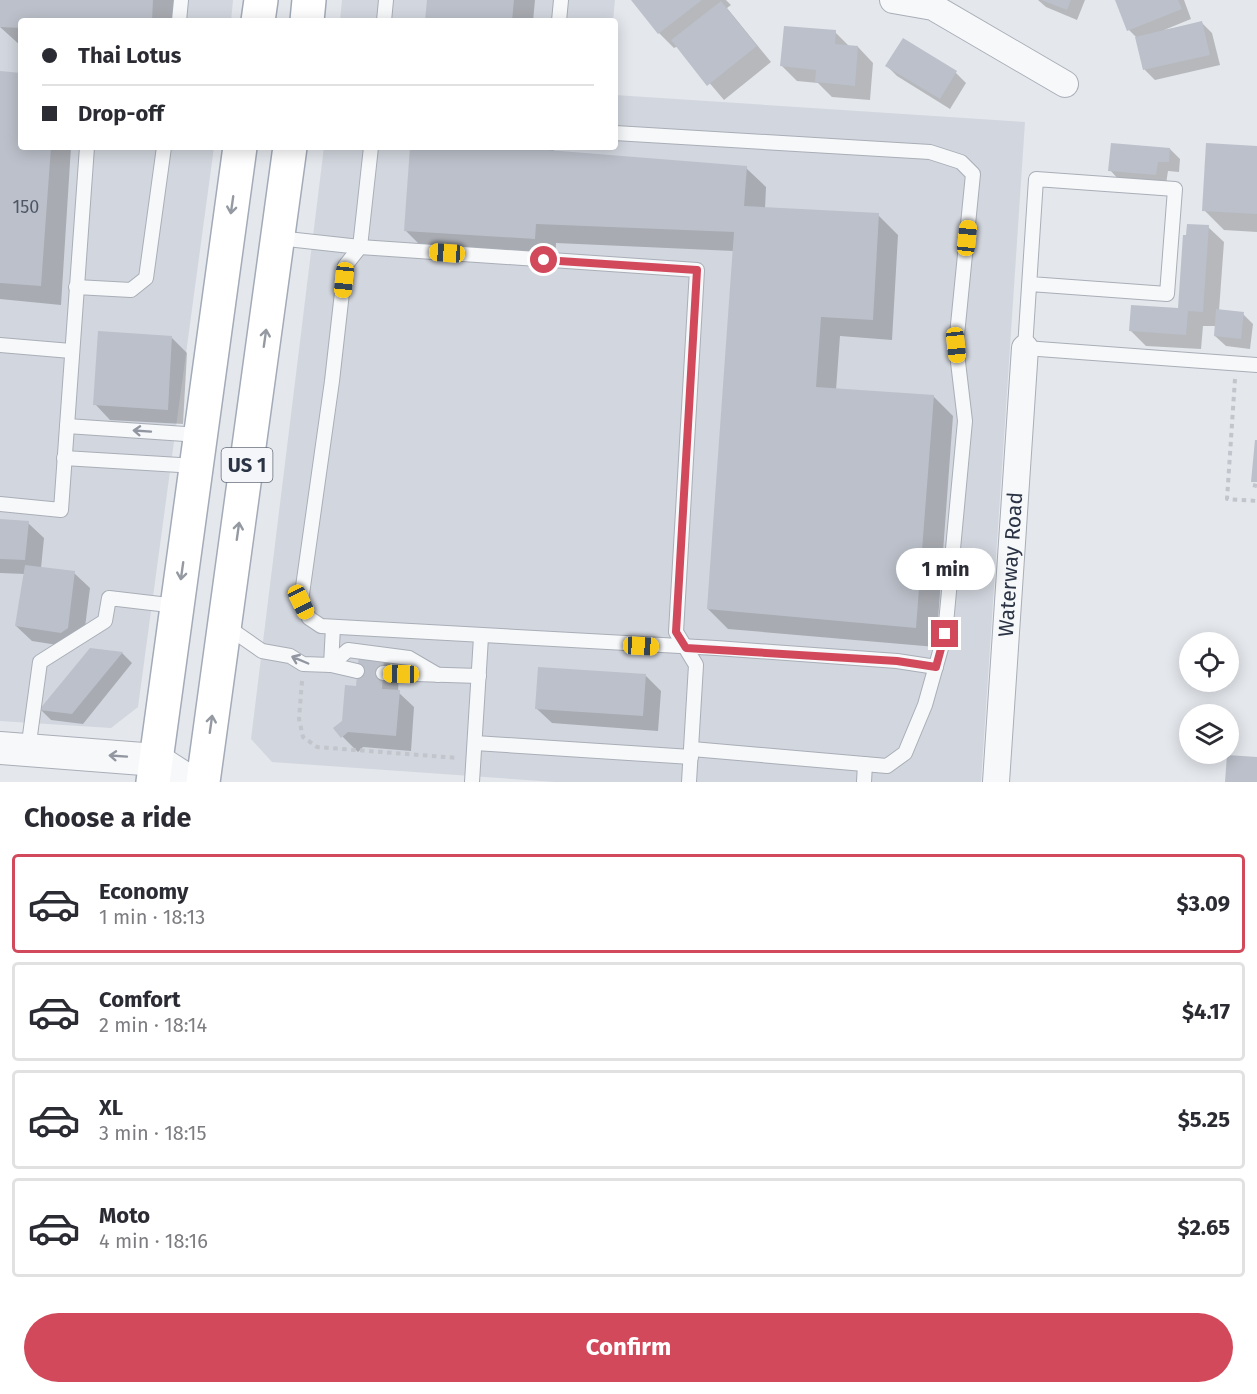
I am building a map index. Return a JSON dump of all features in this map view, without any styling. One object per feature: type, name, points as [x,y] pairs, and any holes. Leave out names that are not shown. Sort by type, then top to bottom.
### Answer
[{"type":"main road","points":[[258,18],[261,0]]},
{"type":"main road","name":"US 1","points":[[155,771],[240,150]]},
{"type":"main road","name":"US 1","points":[[203,782],[290,150]]},
{"type":"street","points":[[893,0],[933,7],[1065,84]]},
{"type":"street","name":"Waterway Road","points":[[996,782],[1025,348]]},
{"type":"street","points":[[14,749],[155,771],[190,782]]},
{"type":"lane","points":[[179,18],[182,0]]},
{"type":"lane","points":[[384,18],[386,0]]},
{"type":"lane","points":[[559,18],[561,0]]},
{"type":"lane","points":[[475,743],[691,753],[887,766],[905,753],[925,705],[945,634],[965,422],[956,345],[973,174],[961,162],[930,152],[618,133]]},
{"type":"lane","points":[[0,504],[62,510],[71,351],[87,150]]},
{"type":"lane","points":[[76,287],[130,290],[146,278],[164,150]]},
{"type":"lane","points":[[371,150],[360,247],[345,266],[333,381],[301,602],[309,618],[321,627],[897,661],[936,667]]},
{"type":"lane","points":[[1030,284],[1167,294],[1175,189],[1036,179],[1025,348],[1257,365]]},
{"type":"lane","points":[[278,238],[360,247],[697,270],[676,632],[696,665],[689,782]]},
{"type":"lane","points":[[0,345],[71,351]]},
{"type":"lane","points":[[67,426],[198,451]]},
{"type":"lane","points":[[64,458],[198,451]]},
{"type":"lane","points":[[14,749],[40,662],[105,621],[109,598],[177,606]]},
{"type":"lane","points":[[225,625],[262,651],[290,656],[303,664],[331,665],[357,671]]},
{"type":"lane","points":[[331,665],[333,627]]},
{"type":"lane","points":[[471,782],[481,637]]},
{"type":"lane","points":[[331,665],[348,650],[385,653],[409,658],[438,675]]},
{"type":"lane","points":[[383,673],[479,676]]},
{"type":"lane","points":[[864,782],[865,764]]},
{"type":"path","points":[[1236,363],[1227,499],[1257,501]]},
{"type":"path","points":[[303,664],[299,720],[303,737],[317,747],[473,759]]},
{"type":"shaded area","points":[[0,0],[233,0],[231,18],[18,18],[18,150],[214,150],[138,707],[111,728],[0,721]]},
{"type":"shaded area","points":[[342,0],[615,0],[613,18],[340,18]]},
{"type":"shaded area","points":[[618,95],[1025,122],[981,782],[555,782],[272,762],[251,739],[324,150],[618,150]]},
{"type":"building","points":[[0,0],[153,0],[152,18],[18,18],[18,28],[0,27]]},
{"type":"building","points":[[427,0],[514,0],[512,18],[425,18]]},
{"type":"building","points":[[631,0],[702,0],[658,34]]},
{"type":"building","points":[[1041,0],[1071,0],[1067,10]]},
{"type":"building","points":[[1115,0],[1178,0],[1182,9],[1127,31]]},
{"type":"building","points":[[721,1],[757,46],[707,86],[671,40]]},
{"type":"building","points":[[1202,21],[1210,55],[1143,70],[1135,37]]},
{"type":"building","points":[[784,26],[836,30],[835,44],[858,46],[855,86],[815,82],[816,70],[780,66]]},
{"type":"building","points":[[903,38],[957,71],[940,99],[885,66]]},
{"type":"building","points":[[0,71],[18,73],[18,150],[51,150],[41,286],[0,283]]},
{"type":"building","points":[[1111,143],[1170,148],[1169,162],[1158,162],[1156,175],[1108,171]]},
{"type":"building","points":[[1206,143],[1257,146],[1257,214],[1202,211]]},
{"type":"building","points":[[410,150],[547,150],[747,166],[744,206],[879,213],[873,320],[821,317],[816,387],[934,395],[916,628],[707,609],[734,232],[536,224],[535,239],[404,231]]},
{"type":"building","points":[[1187,224],[1209,225],[1203,312],[1188,311],[1186,335],[1129,331],[1131,305],[1178,308],[1183,235],[1186,235]]},
{"type":"building","points":[[1216,309],[1244,312],[1241,339],[1214,336]]},
{"type":"building","points":[[98,331],[172,336],[168,410],[93,405]]},
{"type":"building","points":[[1255,440],[1257,440],[1257,482],[1251,482]]},
{"type":"building","points":[[0,519],[29,521],[25,560],[0,559]]},
{"type":"building","points":[[25,565],[75,571],[68,628],[61,633],[15,626]]},
{"type":"building","points":[[90,648],[123,652],[72,714],[39,710]]},
{"type":"building","points":[[359,654],[384,656],[382,689],[400,690],[396,736],[348,732],[341,738],[333,728],[342,721],[345,685],[356,686]]},
{"type":"building","points":[[538,667],[646,674],[643,716],[535,709]]},
{"type":"building","points":[[1239,756],[1257,757],[1257,782],[1225,782],[1226,764],[1239,764]]},
{"type":"route","points":[[544,260],[697,270],[676,632],[686,648],[716,648],[897,661],[936,667],[945,634]]}]
